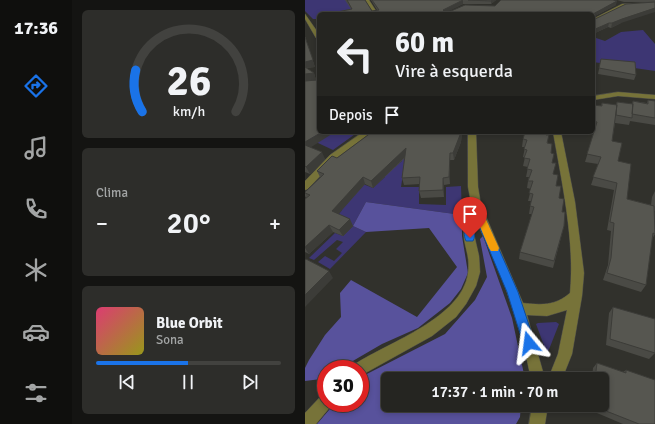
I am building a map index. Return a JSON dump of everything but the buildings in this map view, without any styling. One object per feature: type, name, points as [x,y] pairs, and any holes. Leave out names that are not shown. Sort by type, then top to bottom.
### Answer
[{"type":"street","points":[[368,2],[375,12]]},
{"type":"street","points":[[595,19],[621,3],[655,4]]},
{"type":"street","points":[[306,17],[317,35]]},
{"type":"street","points":[[595,98],[618,94],[655,97]]},
{"type":"street","points":[[305,187],[333,157],[365,134]]},
{"type":"street","points":[[472,134],[473,193],[479,213],[519,308],[536,372]]},
{"type":"street","points":[[557,134],[570,202],[578,273],[576,296],[565,354],[558,372]]},
{"type":"street","points":[[369,364],[388,352],[420,337],[441,323],[456,309],[467,292],[474,272],[469,230],[470,223],[479,213]]},
{"type":"street","points":[[519,308],[548,310],[564,306],[576,296]]},
{"type":"street","points":[[306,424],[317,411]]},
{"type":"street","points":[[537,424],[539,412]]},
{"type":"shaded area","points":[[305,0],[364,0],[349,12],[317,12],[317,19],[313,19],[305,11]]},
{"type":"shaded area","points":[[643,30],[655,44],[655,71],[595,62],[595,38],[605,41],[621,32]]},
{"type":"shaded area","points":[[305,107],[317,128],[317,134],[355,134],[333,150],[318,143],[305,144]]},
{"type":"shaded area","points":[[417,148],[404,167],[401,187],[419,187],[419,204],[446,205],[446,187],[461,186],[462,215],[366,202],[353,226],[336,218],[342,210],[348,178],[373,188],[385,177],[375,159],[395,167],[402,161],[394,157]]},
{"type":"shaded area","points":[[366,202],[462,215],[462,236],[468,273],[461,289],[450,303],[418,328],[382,344],[354,360],[317,360],[317,380],[305,381],[305,368],[309,360],[325,335],[341,317],[340,293],[351,280],[417,317],[457,267],[429,228],[366,232],[353,226]]},
{"type":"shaded area","points":[[353,226],[366,232],[330,269],[318,262],[325,256],[334,261],[342,253],[336,249],[343,242],[337,240],[314,260],[309,258],[335,233],[343,236]]},
{"type":"shaded area","points":[[483,236],[512,318],[524,372],[381,372],[381,412],[520,412],[520,417],[516,424],[317,424],[327,412],[369,412],[369,373],[445,334],[475,300],[487,277],[480,239]]},
{"type":"shaded area","points":[[556,322],[559,324],[548,352],[546,351],[536,324]]},
{"type":"slow traffic","points":[[480,217],[494,248]]},
{"type":"route","points":[[470,238],[470,223],[479,213],[519,308],[529,343]]}]
